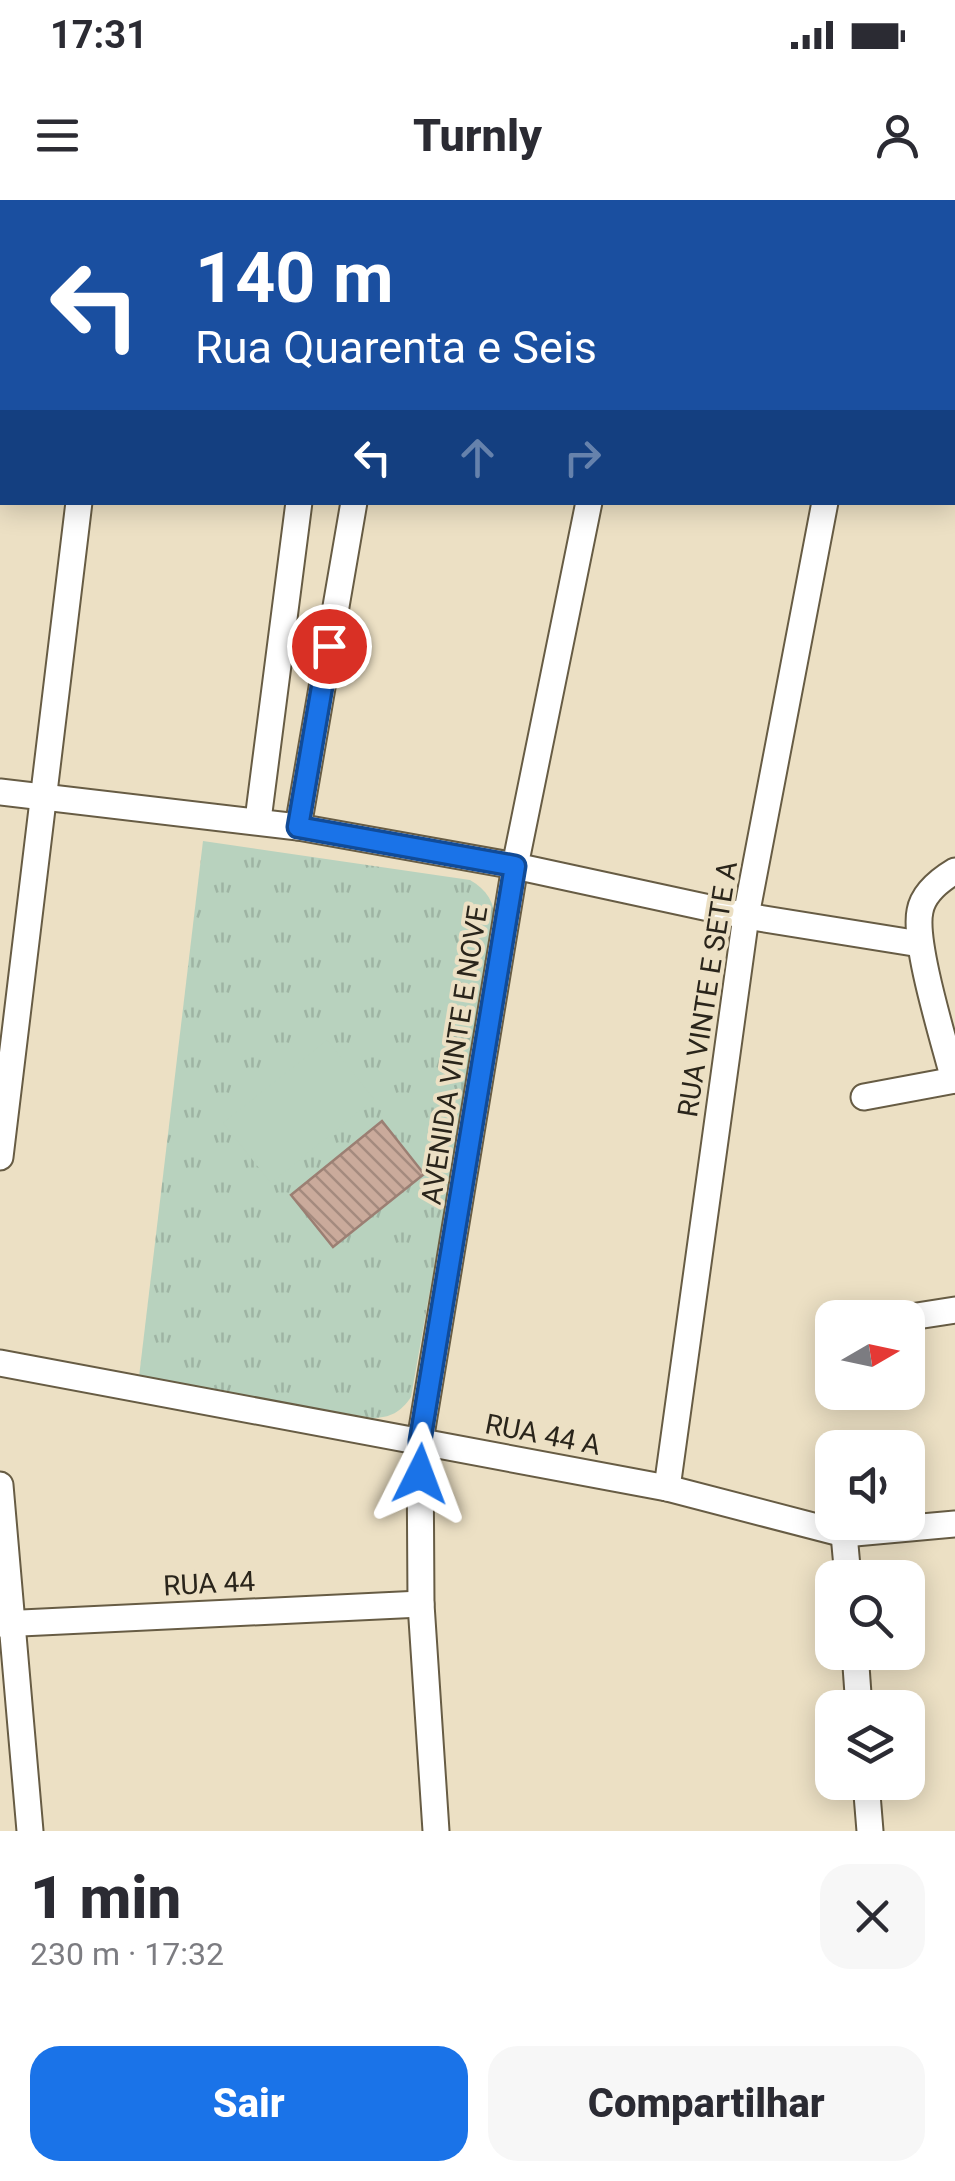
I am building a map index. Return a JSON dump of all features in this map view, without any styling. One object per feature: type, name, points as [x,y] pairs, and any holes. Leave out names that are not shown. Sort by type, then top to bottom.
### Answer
[{"type":"street","points":[[0,1157],[79,505]]},
{"type":"street","points":[[258,820],[299,505]]},
{"type":"street","points":[[298,827],[353,505]]},
{"type":"street","name":"AVENIDA VINTE E NOVE","points":[[436,1831],[421,1604],[420,1441],[515,866],[588,505]]},
{"type":"street","name":"RUA VINTE E SETE A","points":[[667,1488],[746,916],[824,505]]},
{"type":"street","points":[[0,792],[258,820],[515,866],[746,916],[920,944]]},
{"type":"street","points":[[864,1097],[954,1080],[920,944],[919,913],[924,899],[955,871]]},
{"type":"street","points":[[925,1315],[955,1310]]},
{"type":"street","name":"RUA 44 A","points":[[0,1364],[667,1488],[815,1526]]},
{"type":"street","points":[[0,1485],[7,1623],[30,1831]]},
{"type":"street","name":"RUA 44 A","points":[[925,1527],[955,1524]]},
{"type":"street","name":"RUA 44","points":[[7,1623],[421,1604]]},
{"type":"street","points":[[867,1800],[870,1831]]},
{"type":"green space","points":[[203,841],[470,880],[486,893],[494,911],[495,925],[411,1397],[390,1415],[372,1418],[139,1377]]},
{"type":"green space","points":[[327,1040],[374,1099],[271,1183],[223,1123]]},
{"type":"building","points":[[382,1121],[424,1174],[333,1247],[291,1195]]},
{"type":"route","points":[[329,646],[298,827],[515,866],[420,1441],[420,1474]]}]
